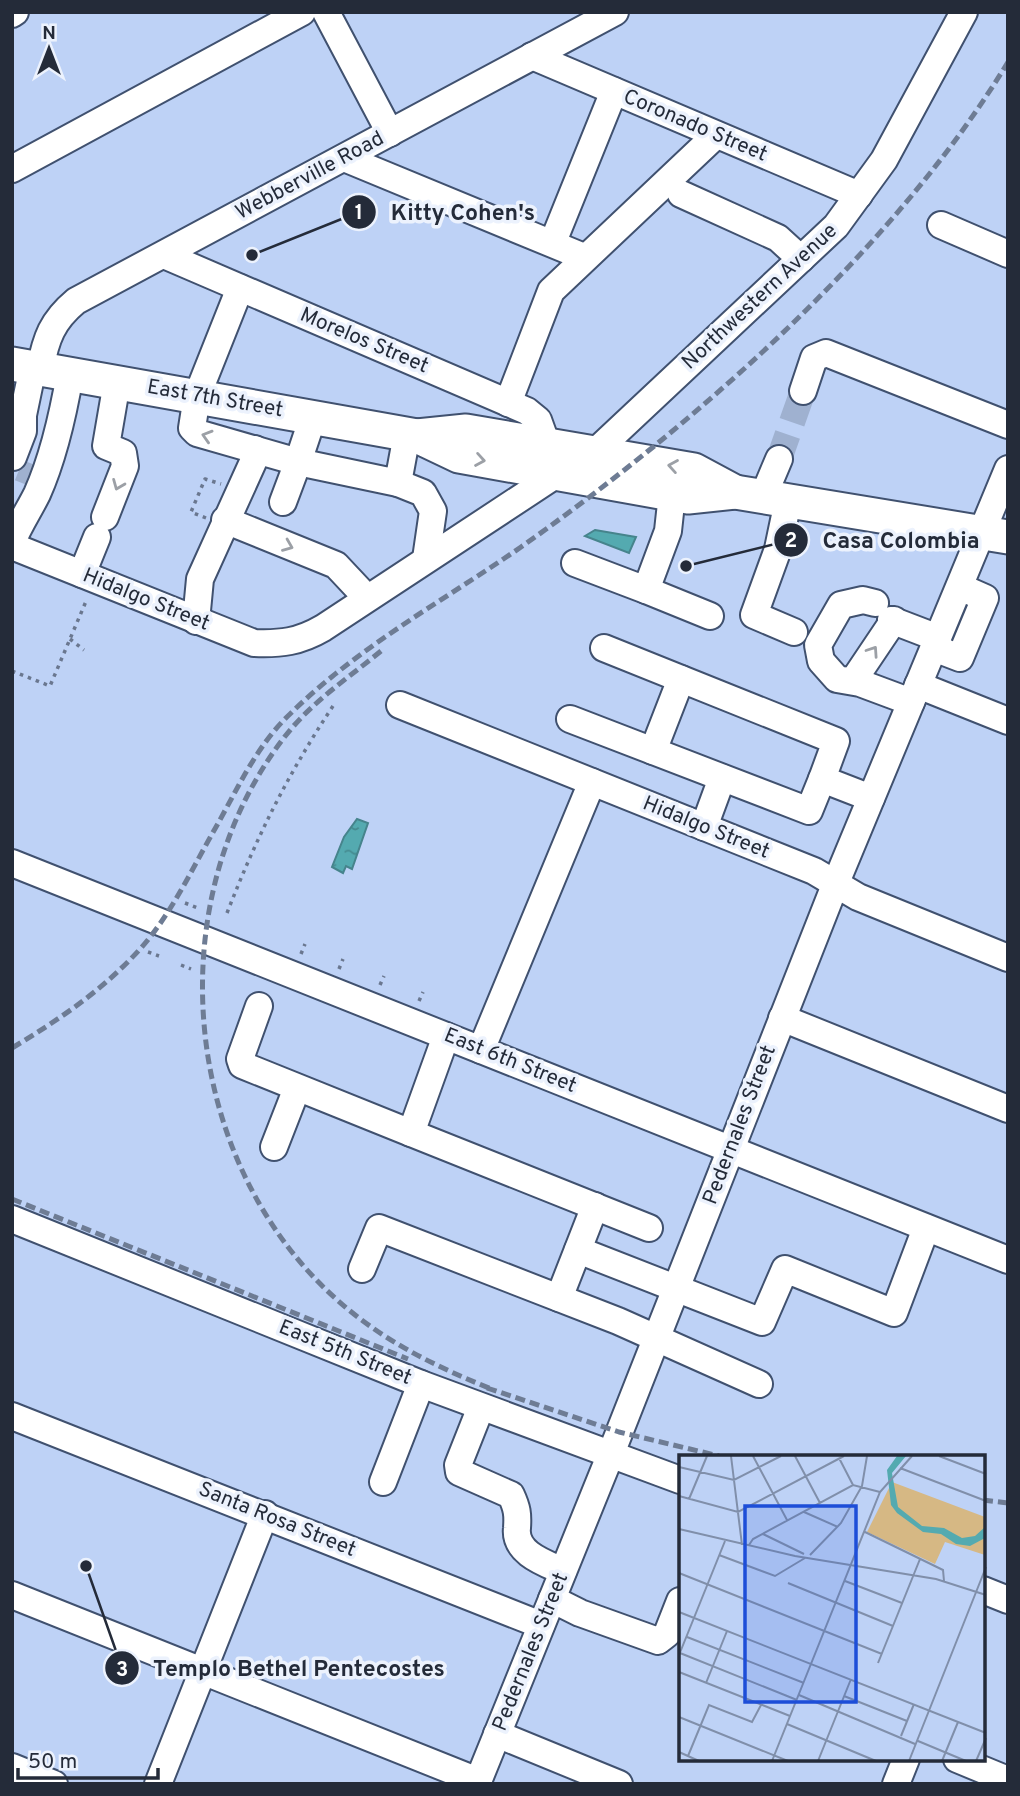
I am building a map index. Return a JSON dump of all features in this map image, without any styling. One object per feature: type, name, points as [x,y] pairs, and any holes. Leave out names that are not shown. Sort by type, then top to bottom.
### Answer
[{"type":"main road","name":"East 7th Street","points":[[39,368],[412,435],[459,456],[552,459],[594,453],[694,470],[762,496]]},
{"type":"main road","name":"East 7th Street","points":[[552,459],[688,497],[762,496],[995,535]]},
{"type":"street","points":[[12,169],[302,12]]},
{"type":"street","points":[[326,12],[390,133]]},
{"type":"street","name":"Webberville Road","points":[[39,368],[47,334],[59,315],[76,301],[615,12]]},
{"type":"street","name":"Northwestern Avenue","points":[[594,453],[836,226],[884,160],[964,12]]},
{"type":"street","name":"Coronado Street","points":[[532,56],[859,195]]},
{"type":"street","points":[[556,232],[614,91]]},
{"type":"street","points":[[508,403],[551,291],[716,135]]},
{"type":"street","points":[[344,158],[584,257]]},
{"type":"street","points":[[681,194],[778,238],[801,259]]},
{"type":"street","points":[[941,225],[1008,254]]},
{"type":"street","name":"Morelos Street","points":[[163,255],[508,403],[538,420],[552,459]]},
{"type":"street","points":[[240,288],[197,396],[193,430],[299,462],[398,482],[423,492],[433,511],[426,559]]},
{"type":"street","points":[[803,391],[814,358],[826,353],[1008,425]]},
{"type":"street","points":[[12,544],[25,469],[23,431],[18,422],[39,368]]},
{"type":"street","points":[[18,512],[36,495],[61,426],[39,368]]},
{"type":"street","points":[[85,586],[101,527],[125,466],[124,453],[106,446],[117,382]]},
{"type":"street","points":[[283,502],[313,416]]},
{"type":"street","points":[[25,469],[46,434],[61,426]]},
{"type":"street","points":[[398,482],[412,435]]},
{"type":"street","points":[[196,621],[200,579],[216,520],[253,462],[255,449]]},
{"type":"street","points":[[779,458],[762,496],[778,549],[754,615],[794,632]]},
{"type":"street","points":[[216,520],[336,565],[367,598],[426,559],[552,459]]},
{"type":"street","name":"Pedernales Street","points":[[478,1783],[871,797],[960,587],[995,535],[1006,479]]},
{"type":"street","points":[[646,590],[668,531],[672,494]]},
{"type":"street","name":"Hidalgo Street","points":[[12,544],[85,586],[196,621],[254,643],[281,644],[301,640],[367,598]]},
{"type":"street","points":[[575,563],[710,616]]},
{"type":"street","points":[[960,587],[997,595],[960,658],[863,600],[841,605],[818,645],[821,661],[845,680],[914,694],[1008,721]]},
{"type":"street","points":[[845,680],[884,615]]},
{"type":"street","points":[[570,719],[809,811],[836,741],[604,648]]},
{"type":"street","points":[[653,751],[681,678]]},
{"type":"street","name":"Hidalgo Street","points":[[400,705],[814,871],[835,886],[1008,958]]},
{"type":"street","points":[[704,827],[722,778]]},
{"type":"street","points":[[822,779],[871,797]]},
{"type":"street","points":[[481,1050],[592,782]]},
{"type":"street","name":"East 6th Street","points":[[12,863],[1008,1260]]},
{"type":"street","points":[[259,1006],[241,1062],[297,1088],[649,1228]]},
{"type":"street","points":[[782,1018],[1008,1109]]},
{"type":"street","points":[[411,1133],[446,1036]]},
{"type":"street","points":[[274,1147],[297,1088]]},
{"type":"street","points":[[559,1298],[595,1206]]},
{"type":"street","name":"East 5th Street","points":[[12,1219],[421,1384],[679,1479]]},
{"type":"street","points":[[362,1269],[379,1227],[657,1338],[759,1384]]},
{"type":"street","points":[[578,1250],[762,1322],[785,1269],[894,1312],[926,1228]]},
{"type":"street","points":[[383,1482],[421,1384]]},
{"type":"street","points":[[481,1407],[458,1465],[459,1472],[511,1496],[519,1515],[517,1533],[524,1549],[563,1571]]},
{"type":"street","name":"Santa Rosa Street","points":[[12,1416],[541,1625]]},
{"type":"street","points":[[158,1784],[265,1514]]},
{"type":"street","points":[[985,1591],[1008,1600]]},
{"type":"street","points":[[12,1595],[478,1783]]},
{"type":"street","points":[[552,1599],[579,1613],[658,1641],[667,1634],[679,1606]]},
{"type":"street","points":[[497,1734],[619,1784]]},
{"type":"street","points":[[896,1784],[905,1761]]},
{"type":"street","points":[[962,1761],[1008,1780]]},
{"type":"street","points":[[12,1767],[54,1784]]},
{"type":"path","points":[[211,481],[205,478],[191,512],[216,520]]},
{"type":"path","points":[[12,671],[50,686],[70,639],[85,586]]},
{"type":"path","points":[[70,639],[84,650]]},
{"type":"path","points":[[227,912],[256,838],[304,750],[333,706]]},
{"type":"path","points":[[185,903],[198,908]]},
{"type":"path","points":[[302,953],[305,945]]},
{"type":"path","points":[[148,952],[159,956]]},
{"type":"path","points":[[339,968],[342,960]]},
{"type":"path","points":[[181,965],[191,969]]},
{"type":"path","points":[[420,1000],[422,993]]},
{"type":"water","points":[[595,530],[636,537],[629,553],[585,536]]},
{"type":"water","points":[[357,819],[368,823],[352,869],[346,866],[343,873],[332,867],[344,837]]},
{"type":"tunnel","points":[[779,459],[803,391]]},
{"type":"tunnel","points":[[27,485],[35,465]]},
{"type":"railway","points":[[12,1048],[80,1003],[112,977],[141,948],[172,905],[258,753],[290,714],[372,646],[521,547],[588,498],[723,388],[851,264],[909,198],[962,131],[1008,62]]},
{"type":"railway","points":[[381,651],[329,692],[294,726],[243,804],[217,876],[204,951],[204,1028],[218,1103],[244,1175],[283,1241],[335,1298],[371,1327],[430,1362],[494,1390]]},
{"type":"railway","points":[[12,1199],[408,1359]]},
{"type":"railway","points":[[487,1388],[619,1432],[715,1455]]},
{"type":"railway","points":[[985,1500],[1008,1503]]},
{"type":"place","name":"Kitty Cohen's","points":[[252,255]]},
{"type":"place","name":"Casa Colombia","points":[[686,566]]},
{"type":"place","name":"Templo Bethel Pentecostes","points":[[86,1566]]}]
